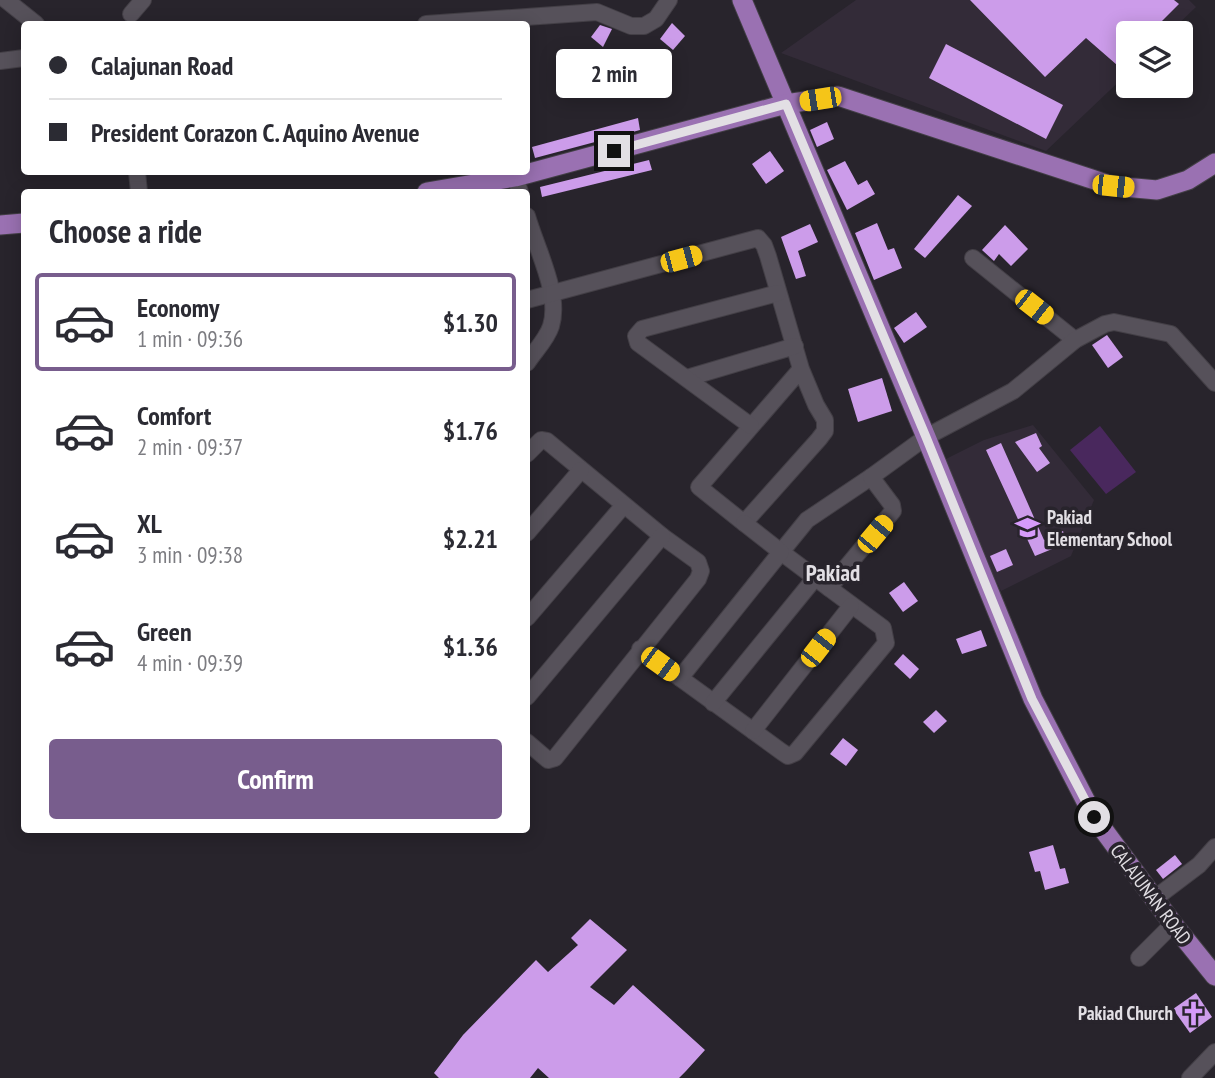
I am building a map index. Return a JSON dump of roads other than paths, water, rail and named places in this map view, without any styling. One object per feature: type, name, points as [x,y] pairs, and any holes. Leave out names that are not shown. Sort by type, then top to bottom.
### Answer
[{"type":"main road","name":"CALAJUNAN ROAD","points":[[742,0],[926,437],[1032,699],[1094,817],[1215,976]]},
{"type":"main road","points":[[466,189],[517,185],[786,104],[838,96],[1113,186],[1157,190],[1188,180],[1215,163]]},
{"type":"main road","points":[[0,225],[21,223]]},
{"type":"street","points":[[6,0],[32,21]]},
{"type":"street","points":[[131,14],[143,0]]},
{"type":"street","points":[[465,21],[597,12],[631,26],[644,26],[656,19],[669,0]]},
{"type":"street","points":[[0,61],[21,58]]},
{"type":"street","points":[[530,225],[553,295],[551,328],[530,359]]},
{"type":"street","points":[[530,299],[758,238],[768,256],[801,369],[825,419],[825,431],[744,523]]},
{"type":"street","points":[[973,258],[1075,340]]},
{"type":"street","points":[[751,426],[638,343],[636,336],[642,329],[778,293]]},
{"type":"street","points":[[680,678],[807,520],[926,437],[1013,391],[1075,340],[1105,324],[1114,323],[1163,331],[1171,334],[1215,383]]},
{"type":"street","points":[[687,378],[795,346]]},
{"type":"street","points":[[640,649],[788,755],[795,753],[886,643],[883,628],[699,487],[801,369]]},
{"type":"street","points":[[530,450],[535,443],[547,441],[662,536],[698,562],[701,571],[698,579],[555,758],[548,760],[530,745]]},
{"type":"street","points":[[530,530],[581,470]]},
{"type":"street","points":[[829,588],[893,511],[892,505],[871,477]]},
{"type":"street","points":[[530,615],[624,505]]},
{"type":"street","points":[[530,694],[662,536]]},
{"type":"street","points":[[713,703],[815,578]]},
{"type":"street","points":[[753,732],[851,606]]},
{"type":"street","points":[[1154,899],[1199,865],[1215,847]]},
{"type":"street","points":[[1139,958],[1173,924]]},
{"type":"street","points":[[1190,1078],[1215,1052]]},
{"type":"place","name":"Pakiad Elementary School","points":[[1027,528]]},
{"type":"place","name":"Pakiad Church","points":[[1193,1013]]},
{"type":"district","name":"Pakiad","points":[[833,572]]}]
